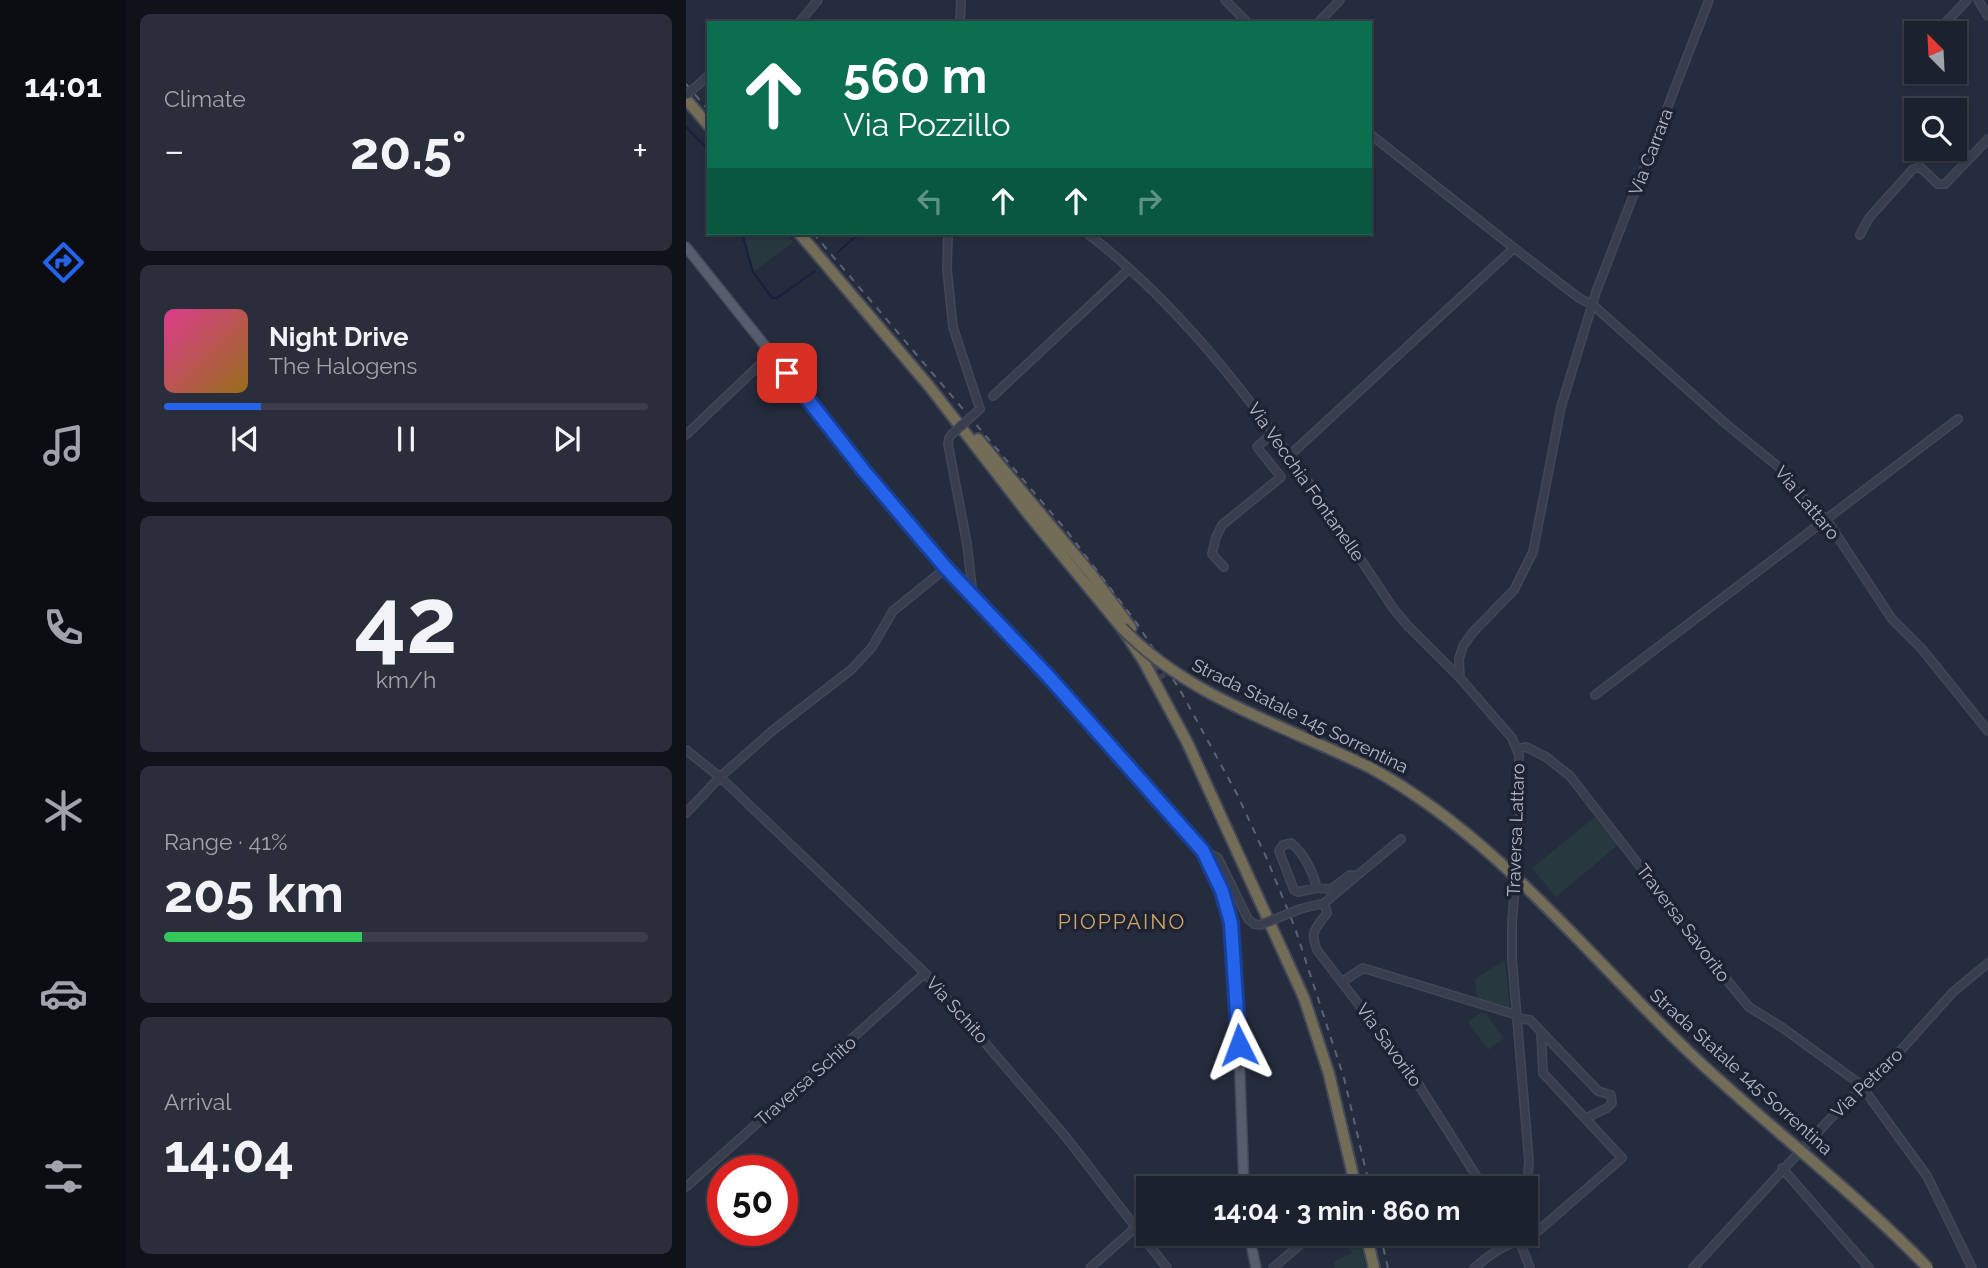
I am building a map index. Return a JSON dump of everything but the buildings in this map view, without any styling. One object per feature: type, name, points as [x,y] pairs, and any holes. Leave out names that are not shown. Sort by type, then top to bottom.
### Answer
[{"type":"highway","points":[[686,97],[707,123]]},
{"type":"highway","name":"Strada Statale 145 Sorrentina","points":[[801,235],[946,408],[990,467],[1149,655],[1189,682],[1371,768],[1417,796],[1455,824],[1514,877],[1692,1055],[1871,1213],[1928,1268]]},
{"type":"highway","points":[[946,408],[974,435],[1098,582],[1173,714],[1296,979],[1316,1030],[1353,1176]]},
{"type":"highway","points":[[1162,679],[1217,790],[1241,858]]},
{"type":"highway","points":[[1369,1246],[1374,1268]]},
{"type":"main road","points":[[686,247],[864,471],[946,568],[1049,677],[1206,858],[1222,891],[1231,923],[1236,978],[1244,1176]]},
{"type":"main road","points":[[1251,1246],[1256,1268]]},
{"type":"street","points":[[801,21],[818,0]]},
{"type":"street","points":[[960,21],[961,0]]},
{"type":"street","points":[[1225,0],[1246,21]]},
{"type":"street","points":[[1320,21],[1340,0]]},
{"type":"street","name":"Via Carrara","points":[[1593,304],[1709,0]]},
{"type":"street","points":[[1947,21],[1967,0]]},
{"type":"street","points":[[1978,0],[1988,16]]},
{"type":"street","points":[[686,97],[707,77]]},
{"type":"street","name":"Via Lattaro","points":[[1372,136],[1579,298],[1593,304],[1726,424],[1781,469],[1796,491],[1826,519],[1892,619],[1922,649],[1988,732]]},
{"type":"street","points":[[1860,234],[1869,218],[1913,169],[1920,167],[1938,184],[1945,184],[1988,139]]},
{"type":"street","points":[[948,235],[947,269],[953,327],[980,409],[948,438],[967,544],[973,596]]},
{"type":"street","name":"Via Vecchia Fontanelle","points":[[1089,235],[1194,332],[1274,432],[1393,608],[1460,678]]},
{"type":"street","points":[[1290,455],[1514,248]]},
{"type":"street","points":[[993,396],[1129,269]]},
{"type":"street","points":[[1460,678],[1459,659],[1463,646],[1488,615],[1514,590],[1533,552],[1561,407],[1593,304]]},
{"type":"street","points":[[686,435],[772,353]]},
{"type":"street","points":[[1595,695],[1958,419]]},
{"type":"street","points":[[1224,567],[1212,554],[1219,527],[1280,477],[1257,447],[1274,432]]},
{"type":"street","points":[[686,813],[720,777],[772,731],[852,669],[872,647],[893,611],[946,568]]},
{"type":"street","name":"Traversa Lattaro","points":[[1460,678],[1512,738],[1517,748],[1520,827],[1512,922],[1512,958],[1529,1160],[1528,1176]]},
{"type":"street","name":"Traversa Savorito","points":[[1517,748],[1526,747],[1546,757],[1570,776],[1646,874],[1667,907],[1749,1007],[1783,1028],[1863,1088],[1927,1176],[1972,1268]]},
{"type":"street","name":"Via Schito","points":[[686,750],[720,777],[925,974],[1066,1137],[1167,1268]]},
{"type":"street","points":[[1206,858],[1212,855],[1218,858],[1248,919],[1260,925],[1300,909],[1323,904],[1401,839]]},
{"type":"street","points":[[1317,888],[1297,847],[1291,843],[1283,845],[1279,851],[1280,859],[1293,890],[1298,892],[1317,888],[1331,889],[1350,875],[1356,876]]},
{"type":"street","name":"Via Savorito","points":[[1323,904],[1327,913],[1315,929],[1314,940],[1321,955],[1410,1071],[1476,1176]]},
{"type":"street","name":"Via Petraro","points":[[1693,1268],[1839,1108],[1884,1069],[1953,992],[1988,963]]},
{"type":"street","points":[[1342,982],[1363,968],[1530,1020],[1598,1091],[1609,1094],[1612,1098],[1609,1107],[1586,1118]]},
{"type":"street","name":"Traversa Schito","points":[[686,1186],[925,974]]},
{"type":"street","points":[[1538,1232],[1622,1158],[1543,1073],[1541,1032]]},
{"type":"street","points":[[1782,1168],[1869,1268]]},
{"type":"street","points":[[1090,1268],[1135,1228]]},
{"type":"street","points":[[1273,1268],[1298,1246]]},
{"type":"street","points":[[1474,1268],[1502,1246]]},
{"type":"street","points":[[1522,1246],[1530,1268]]},
{"type":"shaded area","points":[[743,235],[788,235],[794,242],[753,272]]},
{"type":"shaded area","points":[[1595,817],[1618,845],[1556,897],[1532,868]]},
{"type":"shaded area","points":[[1505,960],[1508,1008],[1477,998],[1475,979]]},
{"type":"shaded area","points":[[1480,1013],[1486,1014],[1504,1038],[1488,1050],[1468,1022]]},
{"type":"shaded area","points":[[1344,1173],[1345,1176],[1316,1176]]},
{"type":"shaded area","points":[[1346,1246],[1361,1246],[1366,1268],[1335,1268],[1333,1262],[1353,1253]]},
{"type":"waterway","points":[[686,127],[707,148]]},
{"type":"waterway","points":[[743,235],[753,272],[772,298],[777,298],[815,271]]},
{"type":"waterway","points":[[838,252],[858,235]]},
{"type":"tunnel","points":[[1144,649],[1162,679]]},
{"type":"railway","points":[[686,84],[707,109]]},
{"type":"railway","points":[[815,235],[1066,530],[1136,622],[1180,690],[1237,794],[1295,928],[1344,1078],[1367,1176]]},
{"type":"railway","points":[[1383,1246],[1388,1268]]},
{"type":"district","name":"PIOPPAINO","points":[[1122,922]]},
{"type":"route","points":[[787,373],[914,532],[1049,677],[1203,851],[1222,891],[1231,923],[1236,965],[1239,1045]]}]
